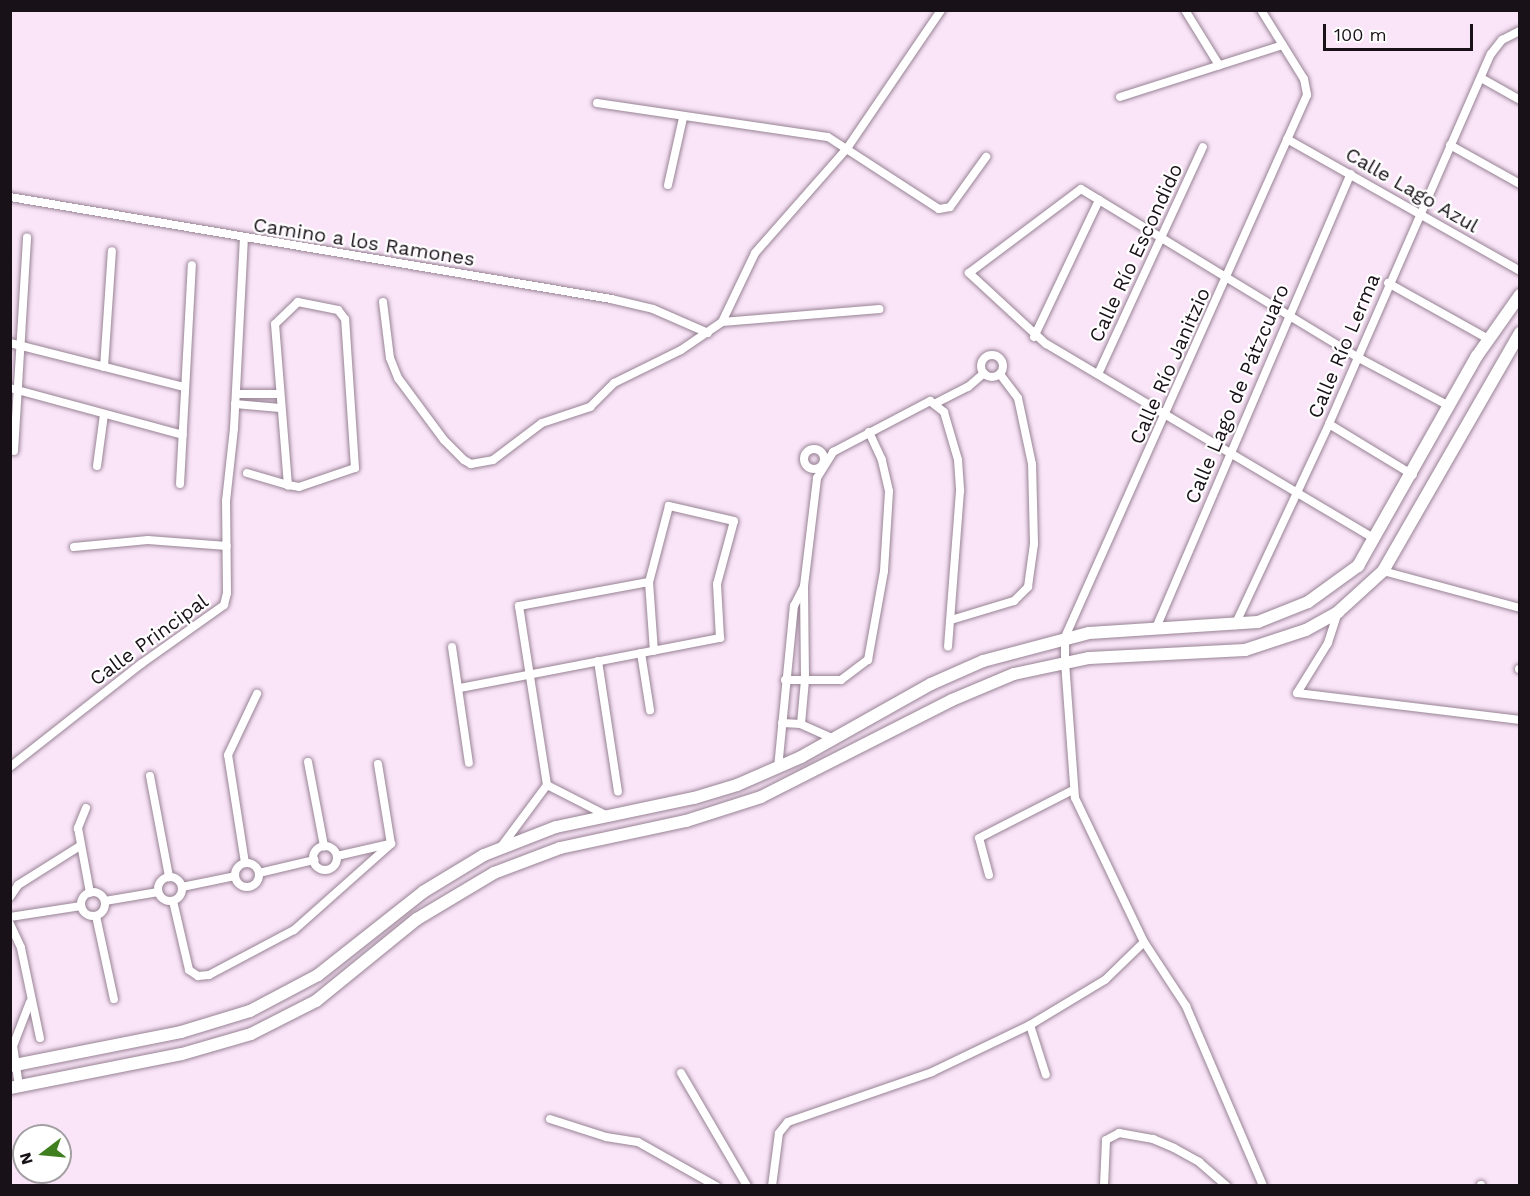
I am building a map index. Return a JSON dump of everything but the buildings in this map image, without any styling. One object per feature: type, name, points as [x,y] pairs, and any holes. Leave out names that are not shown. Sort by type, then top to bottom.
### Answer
[{"type":"main road","points":[[13,1065],[181,1032],[261,1006],[318,975],[452,872],[500,848],[526,836],[606,815],[694,798],[778,768],[956,671],[1020,648],[1065,637],[1156,628],[1234,626],[1282,615],[1318,596],[1358,566],[1376,540],[1488,339],[1520,295]]},
{"type":"main road","points":[[15,1087],[182,1054],[250,1034],[316,1001],[417,919],[494,873],[560,848],[686,821],[761,797],[980,687],[1065,662],[1245,650],[1279,641],[1338,612],[1383,571],[1520,333]]},
{"type":"street","points":[[383,302],[393,368],[444,440],[471,464],[493,460],[542,423],[590,407],[614,383],[708,333],[722,322],[755,254],[848,147],[941,10]]},
{"type":"street","points":[[1185,10],[1219,65]]},
{"type":"street","points":[[1120,96],[1283,45],[1261,10]]},
{"type":"street","name":"Calle Río Lerma","points":[[1234,626],[1329,424],[1388,283],[1495,46],[1520,31]]},
{"type":"street","name":"Calle Río Janitzio","points":[[1073,790],[1065,637],[1166,416],[1307,95],[1306,84],[1283,45]]},
{"type":"street","points":[[1481,78],[1520,100]]},
{"type":"street","points":[[597,103],[683,118],[817,134],[848,147],[939,209],[950,207],[986,157]]},
{"type":"street","points":[[668,185],[683,118]]},
{"type":"street","name":"Calle Lago Azul","points":[[1287,138],[1520,271]]},
{"type":"street","points":[[1450,145],[1520,184]]},
{"type":"street","name":"Calle Río Escondido","points":[[1098,374],[1203,147]]},
{"type":"street","name":"Calle Lago de Pátzcuaro","points":[[1156,628],[1232,454],[1288,312],[1351,174]]},
{"type":"street","points":[[1376,540],[1034,337],[969,273],[1081,189],[1161,239],[1288,312],[1357,357],[1449,406]]},
{"type":"street","name":"Camino a los Ramones","points":[[10,197],[243,239],[621,301],[653,309],[708,333]]},
{"type":"street","points":[[1034,337],[1099,200]]},
{"type":"street","points":[[14,451],[14,389],[21,346],[27,237]]},
{"type":"street","name":"Calle Principal","points":[[10,767],[141,664],[224,605],[228,593],[226,501],[236,394],[243,239]]},
{"type":"street","points":[[104,367],[112,251]]},
{"type":"street","points":[[180,484],[192,265]]},
{"type":"street","points":[[1388,283],[1488,339]]},
{"type":"street","points":[[247,473],[288,485],[299,487],[355,468],[343,313],[298,302],[275,324],[288,485]]},
{"type":"street","points":[[722,322],[879,309]]},
{"type":"street","points":[[10,343],[184,387]]},
{"type":"street","points":[[951,620],[1014,601],[1028,587],[1034,544],[1032,464],[1018,398],[1000,374],[1001,361],[993,355],[983,360],[984,373]]},
{"type":"street","points":[[984,373],[993,377],[1000,374]]},
{"type":"street","points":[[801,724],[805,680],[804,585],[817,478],[822,465],[833,452],[902,414],[936,403],[968,387],[984,373]]},
{"type":"street","points":[[14,389],[183,435]]},
{"type":"street","points":[[236,394],[279,394]]},
{"type":"street","points":[[936,403],[944,412],[958,460],[960,491],[948,647]]},
{"type":"street","points":[[235,404],[280,408]]},
{"type":"street","points":[[97,466],[104,414]]},
{"type":"street","points":[[1329,424],[1413,475]]},
{"type":"street","points":[[785,680],[841,680],[851,675],[868,660],[884,571],[889,491],[882,460],[869,432]]},
{"type":"street","points":[[460,688],[598,661],[654,651],[720,638],[717,584],[734,521],[669,506],[649,582],[654,651]]},
{"type":"street","points":[[74,547],[148,540],[227,546]]},
{"type":"street","points":[[1383,571],[1520,608]]},
{"type":"street","points":[[500,848],[547,784],[519,606],[649,582]]},
{"type":"street","points":[[778,768],[795,598],[804,585]]},
{"type":"street","points":[[1338,612],[1328,643],[1297,693],[1520,720]]},
{"type":"street","points":[[452,646],[460,688],[469,763]]},
{"type":"street","points":[[641,653],[650,710]]},
{"type":"street","points":[[598,661],[618,791]]},
{"type":"street","points":[[245,863],[228,755],[257,694]]},
{"type":"street","points":[[782,723],[801,724],[834,738]]},
{"type":"street","points":[[308,762],[324,846]]},
{"type":"street","points":[[378,764],[391,844]]},
{"type":"street","points":[[150,776],[169,877]]},
{"type":"street","points":[[547,784],[606,815]]},
{"type":"street","points":[[989,875],[978,838],[1073,790],[1144,942],[1186,1006],[1263,1185]]},
{"type":"street","points":[[86,808],[78,823],[80,846],[90,892]]},
{"type":"street","points":[[337,856],[391,844]]},
{"type":"street","points":[[173,901],[189,970],[198,976],[209,975],[294,930],[391,844]]},
{"type":"street","points":[[10,897],[18,885],[80,846]]},
{"type":"street","points":[[324,846],[334,849],[337,856],[335,865],[328,869],[319,868],[314,860],[317,849],[324,846]]},
{"type":"street","points":[[259,873],[314,860]]},
{"type":"street","points":[[235,876],[236,869],[245,863],[252,864],[259,873]]},
{"type":"street","points":[[235,876],[246,887],[254,884],[259,873]]},
{"type":"street","points":[[182,887],[235,876]]},
{"type":"street","points":[[169,877],[177,879],[182,887],[180,896],[173,901],[164,899],[158,892],[160,882],[169,877]]},
{"type":"street","points":[[90,892],[101,895],[105,902],[103,911],[96,916],[86,915],[81,906],[83,898],[90,892]]},
{"type":"street","points":[[105,902],[158,892]]},
{"type":"street","points":[[10,917],[81,906]]},
{"type":"street","points":[[96,916],[114,999]]},
{"type":"street","points":[[10,924],[21,948],[30,1000],[40,1038]]},
{"type":"street","points":[[772,1185],[779,1133],[788,1122],[932,1072],[1030,1025],[1105,980],[1144,942]]},
{"type":"street","points":[[15,1087],[13,1046],[30,1000]]},
{"type":"street","points":[[1030,1025],[1046,1075]]},
{"type":"street","points":[[681,1073],[747,1185]]},
{"type":"street","points":[[550,1119],[606,1137],[638,1142],[716,1185]]},
{"type":"street","points":[[1105,1185],[1106,1140],[1119,1133],[1153,1139],[1174,1148],[1199,1162],[1227,1185]]}]
